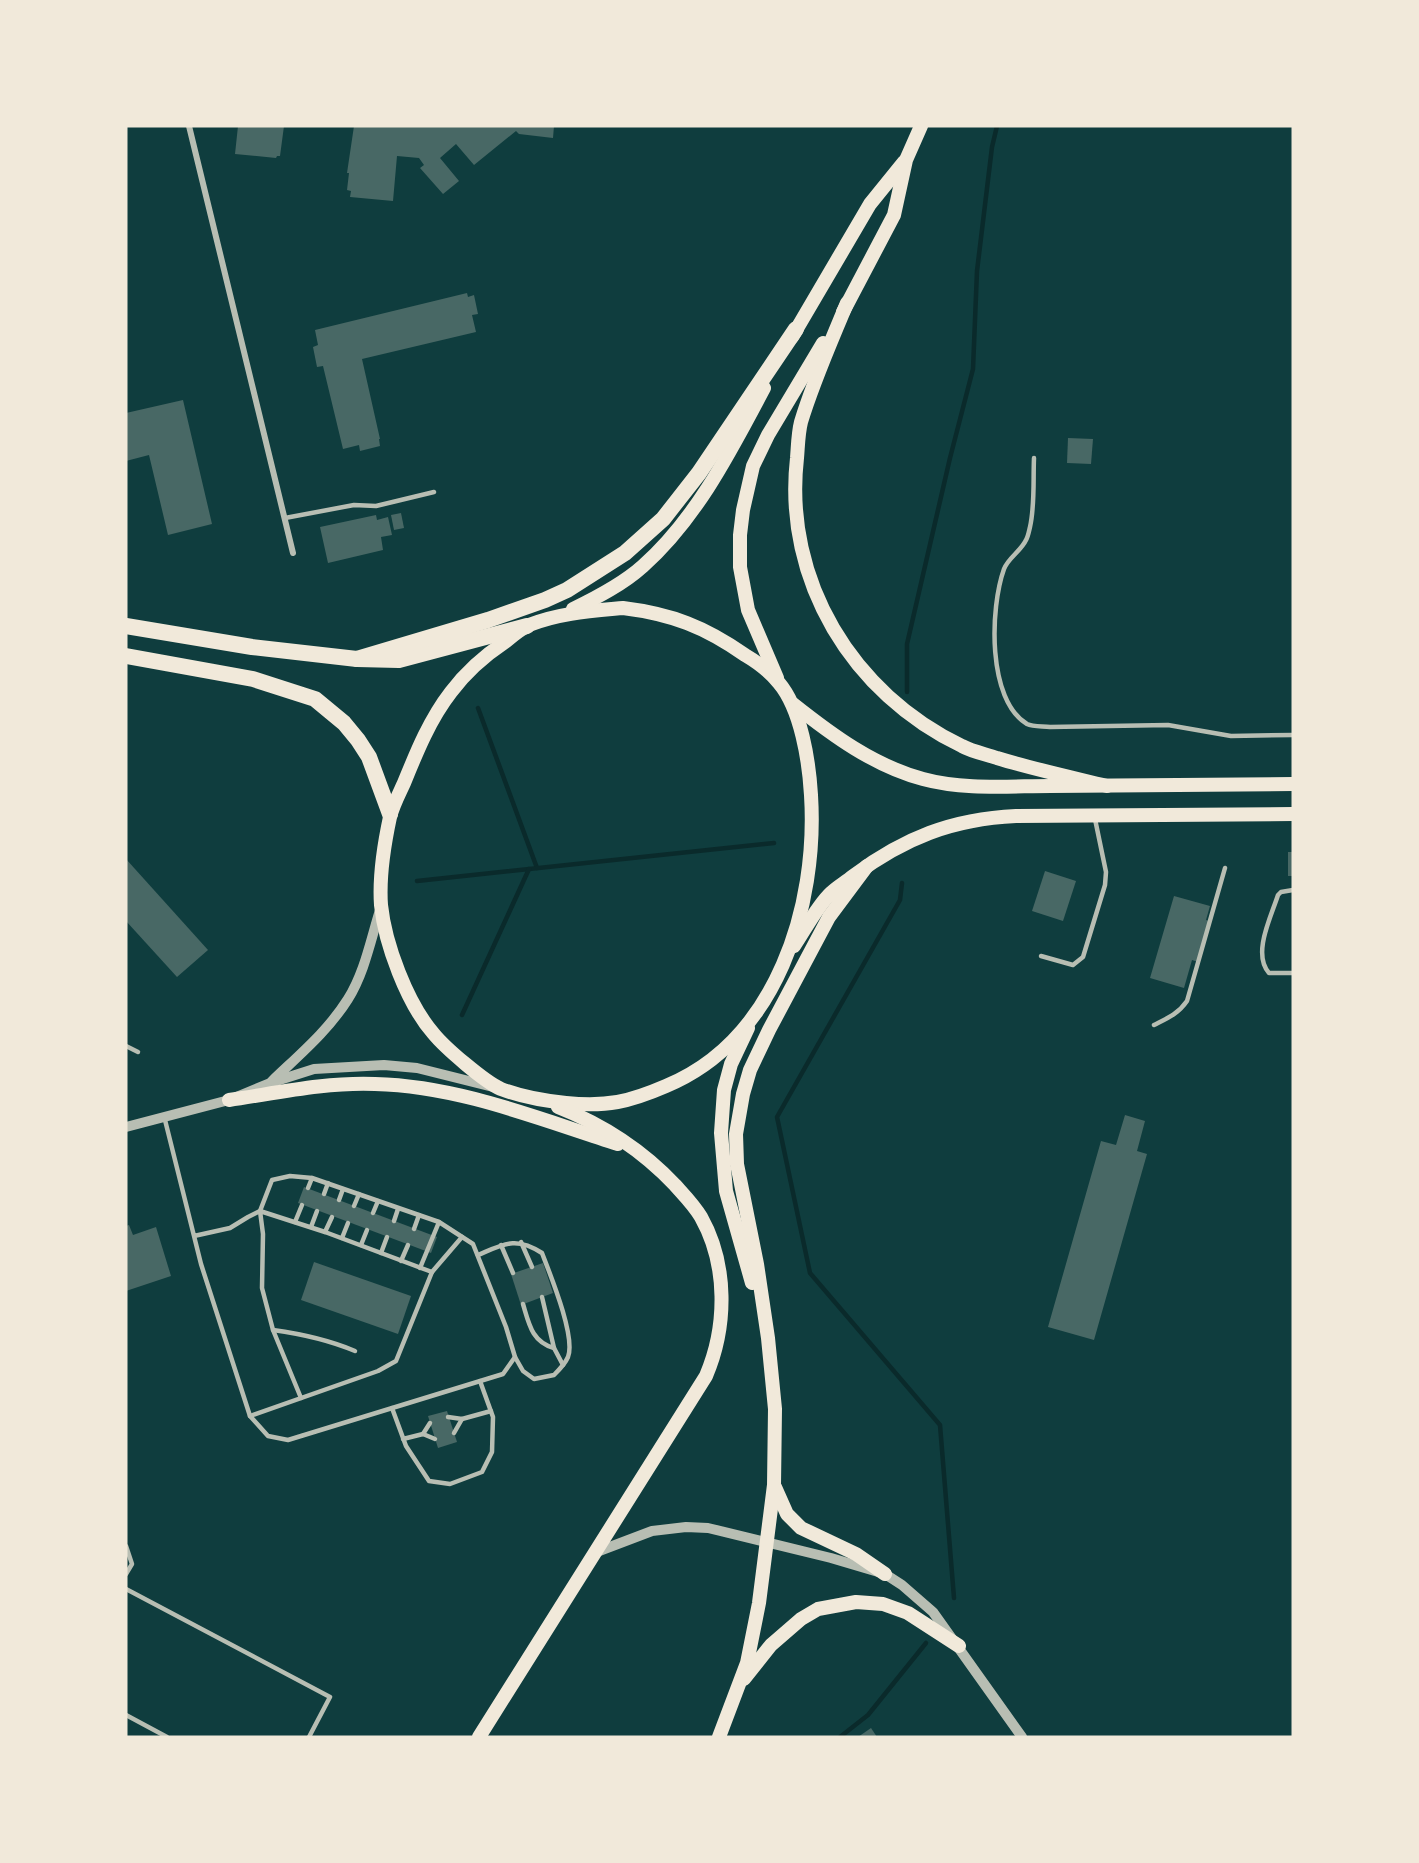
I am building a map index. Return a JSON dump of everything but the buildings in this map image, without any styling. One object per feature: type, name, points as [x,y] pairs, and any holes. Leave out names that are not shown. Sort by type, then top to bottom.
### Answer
[{"type":"highway","points":[[357,659],[488,620],[545,600],[567,590],[625,553],[663,519],[699,473],[796,329]]},
{"type":"highway","points":[[126,626],[252,646],[357,659],[399,660],[527,626]]},
{"type":"highway","points":[[126,659],[253,680],[315,699],[344,723],[358,740],[369,757],[390,814]]},
{"type":"main road","points":[[786,958],[803,899],[810,858],[812,819],[810,780],[805,748],[793,704],[779,682],[748,610],[740,567],[740,535],[747,489],[753,466],[768,435],[848,303],[894,215],[906,160],[921,126]]},
{"type":"main road","points":[[479,1736],[706,1376],[713,1361],[719,1334],[722,1300],[716,1253],[711,1236],[700,1215],[684,1194],[659,1168],[637,1150],[591,1120],[542,1101],[499,1088],[456,1056],[432,1033],[403,986],[392,954],[381,906],[382,869],[390,814],[438,709],[483,657],[527,626],[561,615],[593,600],[642,567],[680,528],[742,429],[796,329],[870,204],[906,160]]},
{"type":"main road","points":[[848,303],[819,371],[801,424],[795,478],[796,520],[803,559],[815,593],[837,637],[859,667],[900,708],[926,727],[965,748],[1019,765],[1107,786]]},
{"type":"main road","points":[[561,615],[623,608],[680,619],[717,635],[756,662],[779,682]]},
{"type":"main road","points":[[793,704],[853,749],[899,771],[924,779],[957,784],[1107,786],[1293,784]]},
{"type":"main road","points":[[768,1338],[726,1191],[722,1133],[724,1090],[731,1064],[752,1021],[786,958],[830,893],[898,847],[927,833],[964,821],[1016,816],[1293,814]]},
{"type":"main road","points":[[719,1737],[749,1653],[759,1602],[774,1485],[775,1409],[768,1338],[757,1264],[737,1164],[736,1134],[750,1070],[769,1030],[829,917],[867,866]]},
{"type":"main road","points":[[542,1101],[595,1106],[636,1099],[681,1080],[704,1067],[752,1021]]},
{"type":"main road","points":[[229,1100],[345,1084],[405,1086],[443,1091],[481,1100],[637,1150]]},
{"type":"main road","points":[[774,1485],[787,1514],[801,1528],[856,1554],[885,1574]]},
{"type":"main road","points":[[738,1688],[771,1645],[801,1619],[818,1609],[856,1602],[883,1604],[908,1613],[959,1646]]},
{"type":"street","points":[[189,126],[293,553]]},
{"type":"street","points":[[270,1083],[321,1034],[349,998],[360,972],[381,906]]},
{"type":"street","points":[[126,1127],[229,1100],[270,1083],[315,1069],[384,1065],[417,1068],[499,1088]]},
{"type":"street","points":[[594,1553],[652,1531],[686,1527],[708,1528],[831,1558],[885,1574],[902,1585],[933,1612],[1022,1737]]},
{"type":"lane","points":[[1034,458],[1031,523],[1026,541],[1005,566],[996,594],[994,623],[998,674],[1008,704],[1018,717],[1030,725],[1050,727],[1168,724],[1231,736],[1293,735]]},
{"type":"lane","points":[[285,518],[354,505],[376,506],[434,492]]},
{"type":"lane","points":[[1041,956],[1073,965],[1083,957],[1105,885],[1106,872],[1094,816]]},
{"type":"lane","points":[[1154,1024],[1173,1016],[1187,1001],[1225,868]]},
{"type":"lane","points":[[1293,891],[1281,891],[1278,895],[1261,949],[1264,967],[1269,973],[1293,973]]},
{"type":"lane","points":[[126,1046],[138,1052]]},
{"type":"lane","points":[[164,1116],[201,1264],[250,1416],[268,1436],[288,1440],[503,1374],[515,1357]]},
{"type":"lane","points":[[301,1398],[273,1330],[262,1288],[263,1234],[260,1211],[272,1180],[290,1176],[312,1178],[328,1183],[439,1222],[473,1244],[506,1327],[515,1357],[524,1371],[534,1379],[554,1375],[568,1355],[568,1338],[560,1304],[542,1253],[521,1242],[501,1245],[478,1255]]},
{"type":"lane","points":[[308,1188],[312,1178]]},
{"type":"lane","points":[[324,1194],[328,1183]]},
{"type":"lane","points":[[339,1200],[343,1189]]},
{"type":"lane","points":[[354,1206],[358,1194]]},
{"type":"lane","points":[[373,1214],[378,1201]]},
{"type":"lane","points":[[295,1222],[302,1205]]},
{"type":"lane","points":[[394,1221],[398,1209]]},
{"type":"lane","points":[[194,1236],[230,1228],[260,1211],[326,1232],[432,1272]]},
{"type":"lane","points":[[311,1227],[317,1211]]},
{"type":"lane","points":[[414,1228],[419,1215]]},
{"type":"lane","points":[[326,1232],[332,1217]]},
{"type":"lane","points":[[420,1268],[439,1222]]},
{"type":"lane","points":[[342,1238],[348,1223]]},
{"type":"lane","points":[[361,1245],[367,1230]]},
{"type":"lane","points":[[381,1253],[387,1237]]},
{"type":"lane","points":[[250,1416],[378,1371],[396,1361],[432,1272],[462,1237]]},
{"type":"lane","points":[[521,1242],[531,1267]]},
{"type":"lane","points":[[401,1261],[408,1245]]},
{"type":"lane","points":[[501,1245],[513,1273]]},
{"type":"lane","points":[[542,1297],[554,1348],[562,1365]]},
{"type":"lane","points":[[523,1304],[534,1336],[543,1345],[554,1348]]},
{"type":"lane","points":[[273,1330],[300,1334],[355,1351]]},
{"type":"lane","points":[[392,1408],[403,1439],[429,1480],[450,1484],[482,1472],[492,1452],[493,1417],[480,1381]]},
{"type":"lane","points":[[448,1417],[462,1419],[491,1411]]},
{"type":"lane","points":[[454,1433],[462,1419]]},
{"type":"lane","points":[[423,1434],[430,1423]]},
{"type":"lane","points":[[403,1439],[423,1434],[435,1439]]},
{"type":"lane","points":[[126,1546],[132,1564],[126,1574]]},
{"type":"lane","points":[[126,1589],[330,1697],[309,1737]]},
{"type":"lane","points":[[126,1715],[167,1737]]},
{"type":"waterway","points":[[907,692],[907,644],[973,369],[977,271],[992,147],[997,126]]},
{"type":"waterway","points":[[478,708],[537,868]]},
{"type":"waterway","points":[[417,881],[774,843]]},
{"type":"waterway","points":[[462,1015],[529,869]]},
{"type":"waterway","points":[[902,883],[900,900],[777,1117],[810,1273],[940,1425],[954,1598]]},
{"type":"waterway","points":[[840,1737],[868,1715],[926,1643]]}]
